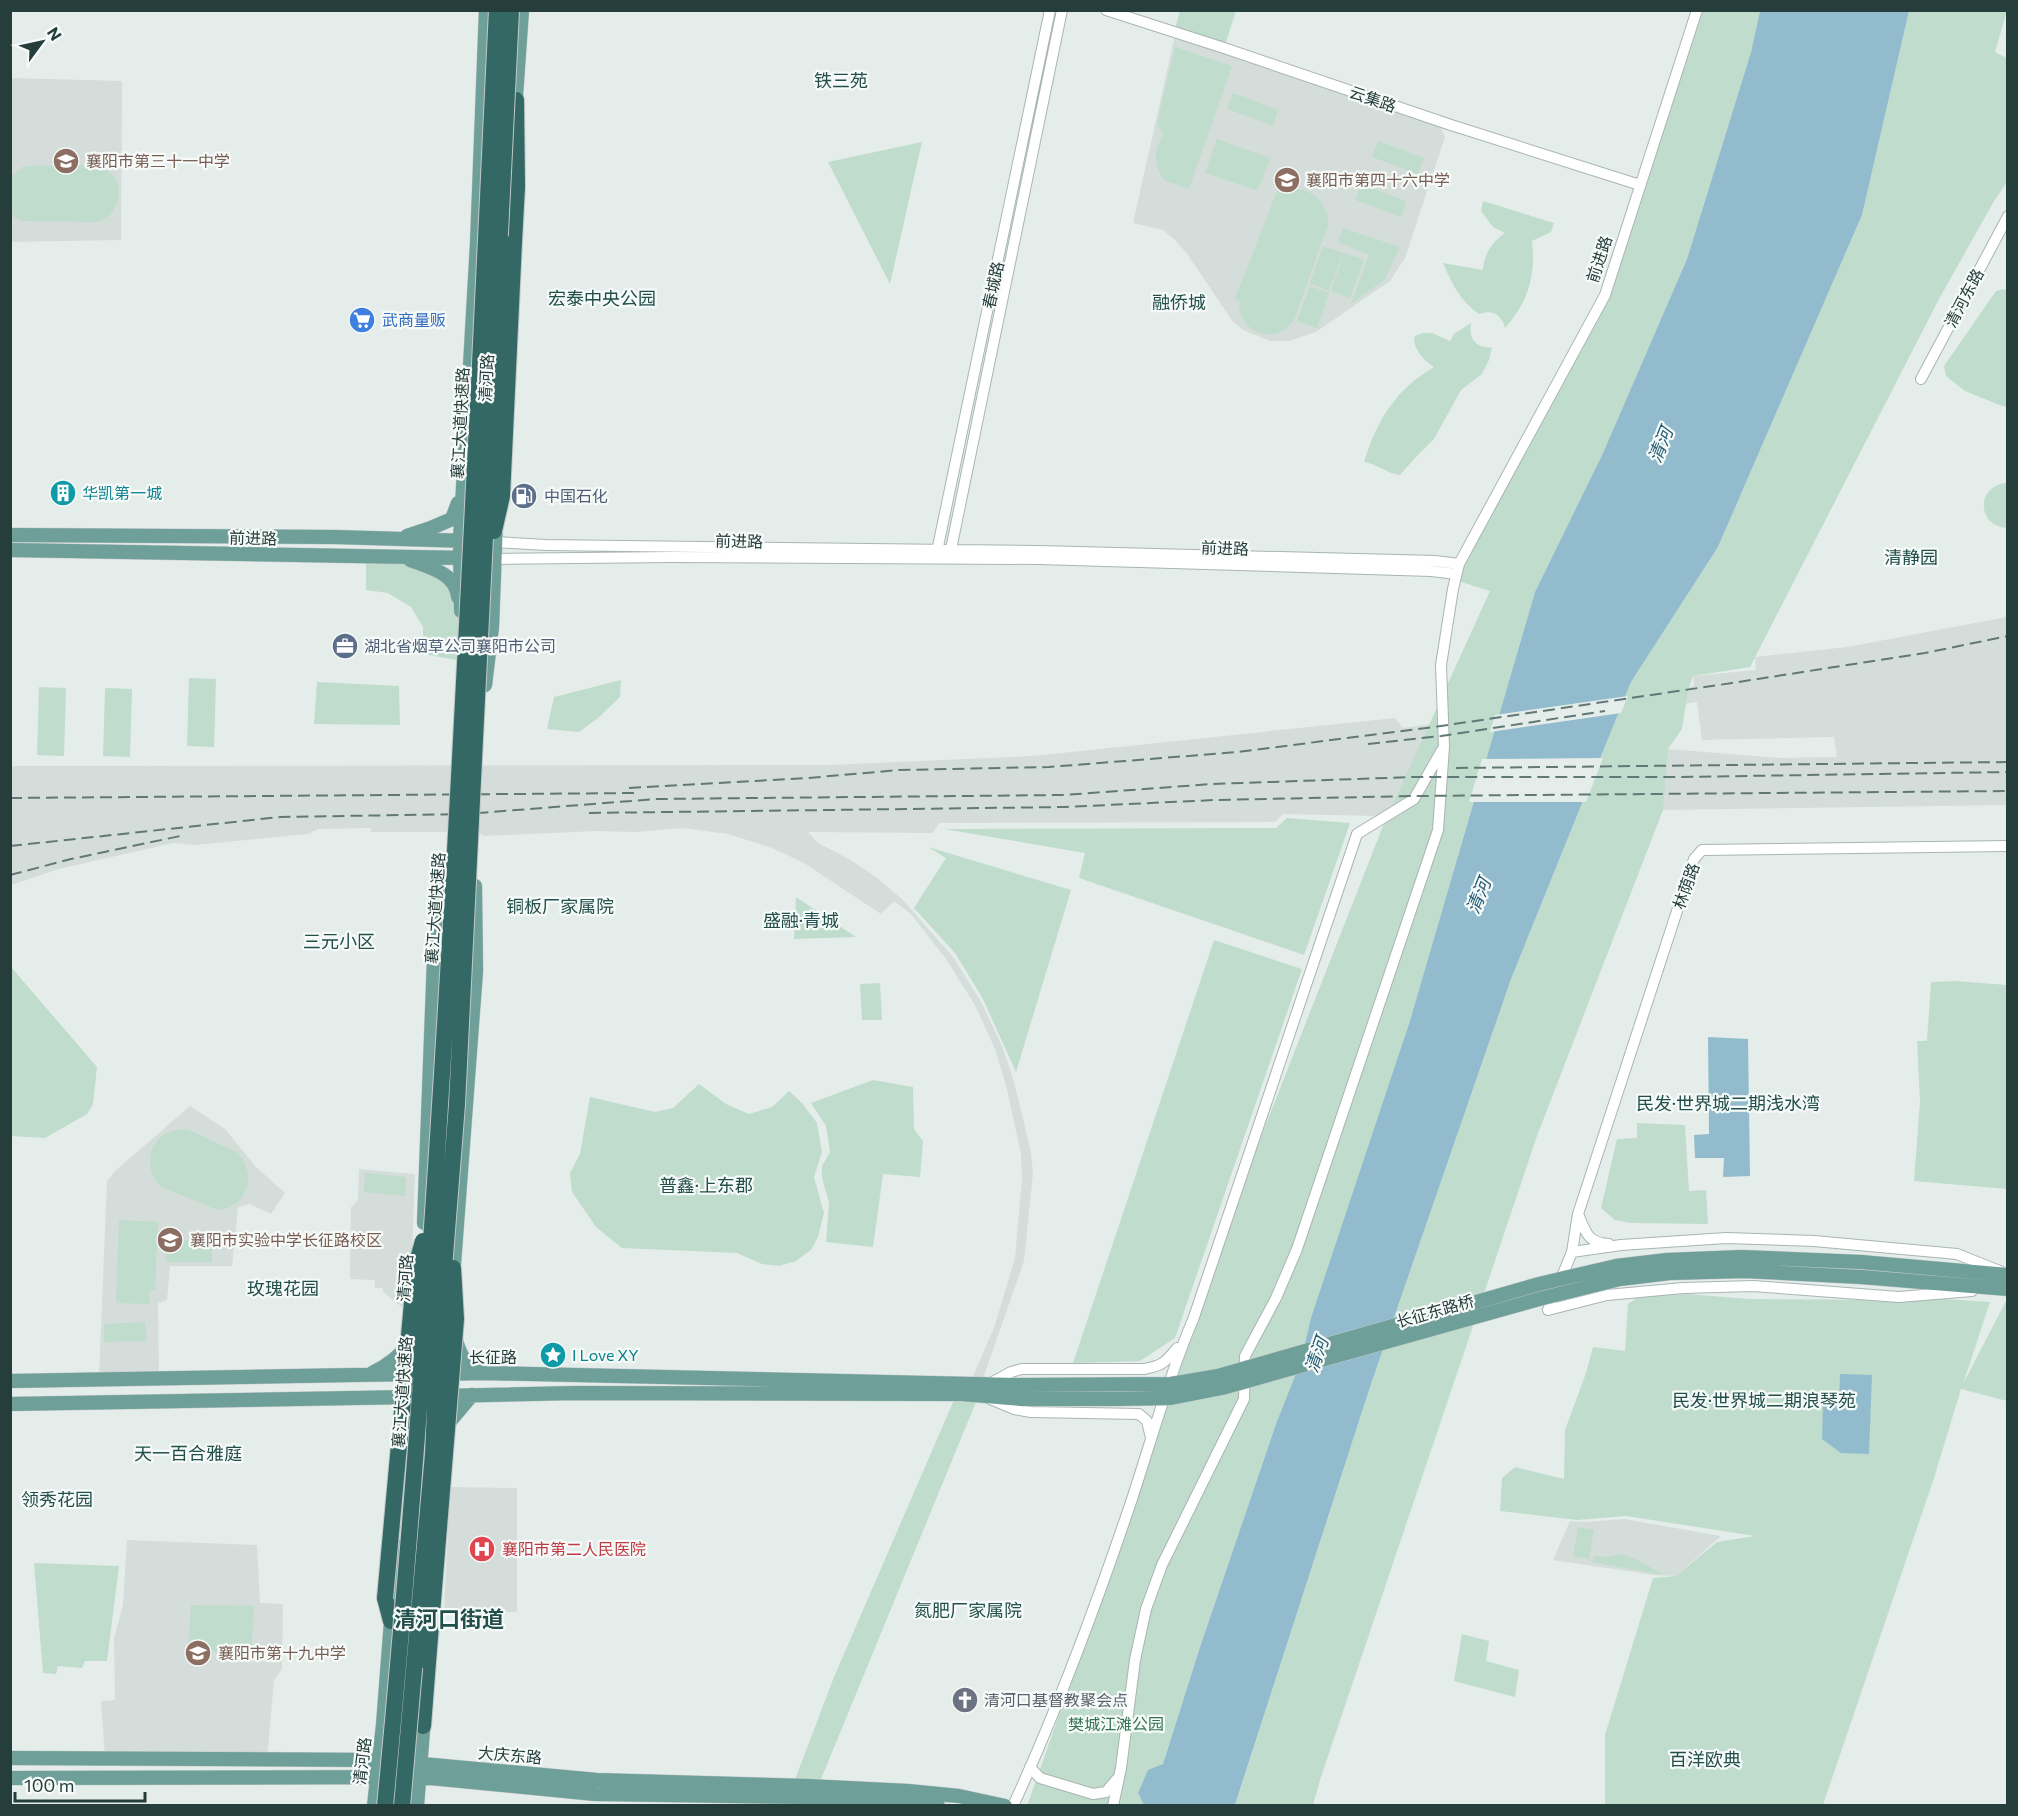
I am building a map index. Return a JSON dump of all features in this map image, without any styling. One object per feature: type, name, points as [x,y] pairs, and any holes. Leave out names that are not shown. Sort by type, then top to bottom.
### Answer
[{"type":"highway","points":[[491,10],[488,95],[491,139]]},
{"type":"highway","name":"襄江大道快速路","points":[[386,1806],[423,1363],[458,837],[497,10]]},
{"type":"highway","name":"襄江大道快速路","points":[[402,1806],[433,1454],[438,1344],[457,1104],[511,10]]},
{"type":"highway","points":[[478,684],[489,625],[494,528],[502,496],[517,187],[516,100]]},
{"type":"highway","points":[[391,1621],[385,1598],[415,1270],[427,1224],[440,1103]]},
{"type":"highway","points":[[423,1726],[456,1319],[452,1254],[459,1143],[457,1104]]},
{"type":"main road","name":"清河路","points":[[457,746],[462,661],[460,540],[483,126],[486,10]]},
{"type":"main road","name":"清河路","points":[[482,746],[484,693],[492,627],[522,10]]},
{"type":"main road","points":[[397,539],[452,519],[464,490]]},
{"type":"main road","name":"前进路","points":[[10,535],[323,537],[495,542]]},
{"type":"main road","name":"前进路","points":[[10,550],[494,559]]},
{"type":"main road","points":[[402,557],[446,575],[458,591],[461,621]]},
{"type":"main road","name":"清河路","points":[[374,1806],[391,1621],[414,1437],[434,959],[450,860]]},
{"type":"main road","points":[[417,1806],[423,1726],[435,1629],[443,1430],[476,971],[475,860]]},
{"type":"main road","name":"长征东路桥","points":[[1021,1392],[1171,1384],[1218,1376],[1539,1284],[1616,1266],[1667,1260],[1741,1257],[1861,1262],[2007,1274]]},
{"type":"main road","name":"长征东路桥","points":[[1021,1392],[1117,1399],[1171,1398],[1222,1388],[1543,1298],[1620,1280],[1670,1273],[1744,1271],[1861,1277],[2002,1289]]},
{"type":"main road","points":[[368,1375],[384,1367],[408,1346],[418,1314]]},
{"type":"main road","points":[[450,1320],[459,1351],[467,1365],[482,1373]]},
{"type":"main road","name":"长征路","points":[[10,1382],[482,1373],[991,1383],[1021,1392]]},
{"type":"main road","points":[[10,1404],[575,1393],[982,1395],[1021,1392]]},
{"type":"main road","points":[[443,1430],[472,1395]]},
{"type":"main road","points":[[388,1397],[402,1407],[414,1437]]},
{"type":"main road","name":"大庆东路","points":[[10,1758],[378,1760],[421,1771],[595,1794],[803,1797],[937,1805]]},
{"type":"main road","name":"大庆东路","points":[[10,1778],[376,1778],[421,1771],[441,1765],[597,1780],[908,1791],[959,1796],[1005,1806]]},
{"type":"street","name":"春城路","points":[[937,555],[1050,10]]},
{"type":"street","name":"春城路","points":[[950,555],[1062,10]]},
{"type":"street","name":"云集路","points":[[1106,10],[1450,125],[1640,185]]},
{"type":"street","name":"前进路","points":[[494,559],[950,555],[1039,560],[1434,566],[1458,569],[1605,295],[1697,10]]},
{"type":"street","name":"清河东路","points":[[1921,379],[2007,216]]},
{"type":"street","points":[[1453,588],[1434,566],[1460,552],[1472,540]]},
{"type":"street","name":"前进路","points":[[495,542],[937,555]]},
{"type":"street","points":[[1113,1806],[1135,1660],[1146,1609],[1162,1565],[1244,1399],[1245,1356],[1276,1298],[1297,1249],[1438,830],[1444,747],[1441,665],[1458,569]]},
{"type":"street","points":[[1013,1806],[1064,1687],[1106,1574],[1152,1441],[1173,1370],[1194,1317],[1358,834],[1414,799],[1444,747]]},
{"type":"street","name":"林荫路","points":[[2002,1289],[1899,1297],[1753,1286],[1683,1288],[1607,1295],[1548,1310],[1572,1252],[1578,1214],[1694,859],[1702,850],[2007,846]]},
{"type":"street","points":[[1578,1214],[1589,1238],[1599,1244],[1621,1245]]},
{"type":"street","points":[[1572,1252],[1621,1245],[1726,1238],[1814,1241],[1957,1254],[2007,1274]]},
{"type":"street","points":[[1144,1369],[1158,1367],[1165,1363],[1184,1341]]},
{"type":"street","points":[[991,1383],[1011,1372],[1023,1370],[1173,1370]]},
{"type":"street","points":[[982,1395],[1014,1409],[1031,1412],[1159,1414]]},
{"type":"street","points":[[1139,1414],[1147,1422],[1152,1441]]},
{"type":"street","points":[[1030,1767],[1040,1779]]},
{"type":"street","points":[[1022,1784],[1032,1778],[1040,1779],[1093,1794],[1101,1794],[1112,1788],[1119,1776]]},
{"type":"shaded area","name":"襄阳市第四十六中学","points":[[1175,35],[1441,127],[1445,137],[1405,258],[1390,281],[1316,332],[1289,341],[1270,341],[1243,330],[1233,322],[1188,255],[1175,240],[1163,230],[1133,223]]},
{"type":"shaded area","name":"襄阳市第三十一中学","points":[[11,78],[122,81],[121,240],[11,242]]},
{"type":"shaded area","points":[[2007,617],[2007,805],[1663,810],[1657,801],[1404,803],[1377,816],[1283,814],[1275,822],[939,823],[933,833],[808,832],[818,843],[849,859],[876,877],[903,900],[953,957],[981,1002],[1002,1046],[1014,1082],[1031,1152],[1033,1173],[1024,1261],[976,1402],[954,1400],[972,1379],[995,1325],[1015,1258],[1022,1178],[1021,1154],[1006,1085],[995,1049],[975,1005],[946,959],[911,914],[894,901],[881,914],[804,863],[772,848],[728,834],[682,828],[637,832],[596,831],[483,836],[479,832],[371,832],[371,828],[318,829],[308,834],[195,845],[173,843],[59,869],[11,885],[11,766],[829,765],[1033,756],[1395,718],[1403,728],[1694,686],[1693,676],[1756,670],[1755,657],[1847,647]],"holes":[[[1697,702],[1702,740],[1834,737],[1837,757],[1778,758],[1668,749],[1657,757],[1428,760],[1428,741]]]},
{"type":"shaded area","name":"襄阳市实验中学长征路校区","points":[[190,1106],[225,1129],[256,1167],[285,1193],[271,1214],[250,1204],[238,1207],[232,1266],[170,1266],[167,1300],[158,1303],[159,1376],[99,1377],[107,1181],[115,1171]]},
{"type":"shaded area","points":[[359,1169],[415,1174],[410,1307],[402,1307],[383,1292],[383,1288],[375,1288],[375,1280],[350,1279],[351,1207],[358,1200]]},
{"type":"shaded area","name":"襄阳市第二人民医院","points":[[450,1487],[517,1488],[517,1612],[444,1611]]},
{"type":"shaded area","points":[[1624,1519],[1721,1536],[1676,1576],[1654,1575],[1553,1560],[1570,1521]]},
{"type":"shaded area","name":"襄阳市第十九中学","points":[[127,1540],[257,1545],[260,1603],[283,1604],[282,1669],[274,1680],[267,1759],[105,1757],[101,1701],[115,1700],[114,1638],[123,1605]]},
{"type":"green space","points":[[1180,11],[1236,11],[1224,48],[1174,32]]},
{"type":"green space","name":"樊城江滩公园","points":[[1697,11],[1760,11],[1751,52],[1687,259],[1603,453],[1535,592],[1409,1024],[1301,1361],[1277,1421],[1163,1764],[1148,1771],[1138,1793],[1144,1805],[1027,1806],[1156,1440],[1239,1193],[1383,826],[1490,591],[1455,580],[1605,295]]},
{"type":"green space","points":[[1909,11],[2007,11],[1995,52],[2007,58],[2007,182],[1939,299],[1750,667],[1693,676],[1688,690],[1682,729],[1668,749],[1663,810],[1537,1136],[1313,1805],[1235,1806],[1370,1387],[1511,979],[1631,682],[1718,547],[1862,215]]},
{"type":"green space","points":[[1175,47],[1232,66],[1189,189],[1164,180],[1156,162],[1156,152],[1163,134],[1157,124]]},
{"type":"green space","points":[[1233,93],[1278,110],[1273,126],[1227,109]]},
{"type":"green space","points":[[1217,139],[1270,158],[1256,190],[1205,173]]},
{"type":"green space","points":[[1378,141],[1424,158],[1418,174],[1372,157]]},
{"type":"green space","points":[[922,142],[890,284],[828,162]]},
{"type":"green space","points":[[98,165],[113,176],[119,189],[114,209],[104,219],[98,222],[24,221],[15,218],[11,212],[11,176],[24,166]]},
{"type":"green space","points":[[1361,184],[1406,201],[1401,217],[1355,200]]},
{"type":"green space","points":[[1279,186],[1303,190],[1314,195],[1325,208],[1328,225],[1294,320],[1280,332],[1267,334],[1248,326],[1241,315],[1240,302],[1235,299]]},
{"type":"green space","points":[[1483,201],[1554,223],[1551,232],[1532,241],[1533,265],[1529,288],[1519,309],[1505,328],[1502,320],[1496,314],[1488,312],[1479,314],[1467,304],[1453,285],[1443,263],[1483,270],[1489,249],[1505,233],[1493,227],[1481,211]]},
{"type":"green space","points":[[1343,228],[1400,247],[1384,280],[1351,304],[1369,255],[1338,242]]},
{"type":"green space","points":[[1323,246],[1343,253],[1329,291],[1310,284]]},
{"type":"green space","points":[[1344,253],[1364,260],[1350,298],[1331,291]]},
{"type":"green space","points":[[1310,286],[1329,293],[1317,328],[1297,321]]},
{"type":"green space","points":[[2004,289],[2008,291],[2007,407],[1965,391],[1946,376],[1944,366],[1996,291]]},
{"type":"green space","points":[[1471,323],[1470,328],[1474,341],[1482,346],[1492,347],[1489,360],[1482,374],[1461,390],[1434,439],[1400,475],[1364,462],[1375,433],[1389,407],[1408,386],[1434,367],[1420,354],[1414,337],[1428,333],[1450,341],[1454,334]]},
{"type":"green space","points":[[2007,483],[2007,528],[1997,526],[1990,520],[1985,513],[1984,506],[1985,498],[1990,491],[1997,485]]},
{"type":"green space","points":[[366,556],[402,557],[446,575],[461,622],[462,661],[423,654],[423,627],[411,607],[388,593],[366,590]]},
{"type":"green space","points":[[189,678],[216,679],[214,747],[187,746]]},
{"type":"green space","points":[[621,680],[620,697],[579,732],[547,729],[554,697]]},
{"type":"green space","points":[[317,682],[399,686],[400,725],[314,724]]},
{"type":"green space","points":[[39,687],[66,688],[64,756],[37,755]]},
{"type":"green space","points":[[105,688],[132,689],[130,757],[103,756]]},
{"type":"green space","points":[[1287,818],[1350,823],[1304,955],[1079,878],[1085,853],[944,829],[1276,828]]},
{"type":"green space","points":[[928,847],[1071,890],[1016,1072],[982,997],[955,953],[914,908],[946,858]]},
{"type":"green space","points":[[796,897],[856,937],[794,939]]},
{"type":"green space","points":[[1214,940],[1302,969],[1175,1338],[1140,1361],[1073,1363]]},
{"type":"green space","points":[[11,967],[97,1067],[93,1104],[87,1114],[45,1138],[11,1136]]},
{"type":"green space","points":[[1955,981],[2007,985],[2007,1189],[1914,1181],[1920,1101],[1917,1041],[1927,1041],[1931,982]]},
{"type":"green space","points":[[880,983],[882,1020],[862,1020],[860,984]]},
{"type":"green space","points":[[873,1080],[913,1087],[914,1129],[923,1141],[920,1177],[883,1174],[873,1247],[826,1242],[829,1203],[822,1178],[822,1166],[830,1152],[826,1126],[811,1103]]},
{"type":"green space","points":[[699,1084],[726,1104],[749,1114],[772,1107],[789,1091],[802,1103],[817,1123],[822,1152],[814,1177],[824,1213],[818,1237],[811,1250],[796,1261],[779,1266],[762,1264],[737,1253],[622,1248],[596,1227],[572,1192],[570,1173],[580,1154],[590,1097],[655,1112],[673,1108]]},
{"type":"green space","points":[[1637,1123],[1685,1125],[1689,1191],[1706,1190],[1708,1224],[1631,1223],[1615,1220],[1601,1208],[1617,1139],[1637,1138]]},
{"type":"green space","points":[[180,1129],[189,1130],[238,1153],[244,1162],[248,1180],[243,1196],[236,1203],[218,1210],[159,1184],[151,1172],[153,1149],[162,1136]]},
{"type":"green space","points":[[365,1173],[406,1177],[405,1196],[364,1192]]},
{"type":"green space","points":[[119,1220],[158,1222],[155,1290],[150,1290],[149,1304],[116,1303]]},
{"type":"green space","points":[[166,1240],[212,1240],[212,1262],[166,1262]]},
{"type":"green space","points":[[1687,1294],[1750,1299],[1928,1298],[1990,1302],[1963,1384],[2007,1299],[2007,1401],[1961,1389],[1934,1478],[1823,1805],[1605,1805],[1605,1735],[1653,1578],[1676,1576],[1717,1542],[1755,1536],[1626,1516],[1577,1520],[1500,1511],[1502,1478],[1515,1467],[1564,1479],[1565,1430],[1593,1347],[1625,1351],[1628,1304],[1638,1297]]},
{"type":"green space","points":[[145,1322],[147,1341],[104,1342],[104,1324]]},
{"type":"green space","points":[[954,1400],[976,1402],[819,1784],[794,1782],[834,1677]]},
{"type":"green space","points":[[1578,1527],[1594,1530],[1589,1559],[1573,1556]]},
{"type":"green space","points":[[1594,1555],[1628,1556],[1664,1575],[1592,1562]]},
{"type":"green space","points":[[34,1563],[119,1566],[107,1661],[85,1661],[82,1668],[58,1666],[56,1674],[43,1673]]},
{"type":"green space","points":[[191,1605],[254,1606],[251,1657],[188,1648]]},
{"type":"green space","points":[[1462,1634],[1489,1641],[1486,1661],[1519,1670],[1515,1697],[1454,1681]]},
{"type":"water","name":"清河","points":[[1760,11],[1909,11],[1862,215],[1718,547],[1631,682],[1511,979],[1370,1387],[1235,1805],[1144,1805],[1138,1793],[1148,1770],[1163,1764],[1277,1421],[1301,1361],[1311,1318],[1409,1024],[1535,592],[1603,453],[1687,259],[1751,52]]},
{"type":"water","points":[[1708,1037],[1748,1039],[1750,1176],[1723,1177],[1724,1158],[1695,1158],[1694,1135],[1709,1134]]},
{"type":"water","points":[[1840,1374],[1872,1375],[1869,1454],[1841,1453],[1822,1439],[1823,1402],[1839,1402]]},
{"type":"pier","points":[[1628,696],[1621,713],[1490,732],[1495,715]]},
{"type":"pier","points":[[1603,758],[1586,802],[1469,802],[1482,759]]},
{"type":"railway","points":[[629,788],[808,778],[899,770],[1049,767],[1238,752],[1441,726],[1732,683],[1925,653],[2008,636]]},
{"type":"railway","points":[[1368,744],[1441,736],[1605,711]]},
{"type":"railway","points":[[1456,768],[2008,762]]},
{"type":"railway","points":[[10,846],[280,817],[466,814],[656,799],[1064,795],[1212,784],[1413,777],[1678,777],[2008,772]]},
{"type":"railway","points":[[589,813],[1065,807],[1215,800],[1414,796],[2008,791]]},
{"type":"railway","points":[[10,798],[637,793]]},
{"type":"railway","points":[[10,875],[71,859],[185,835]]},
{"type":"place","name":"襄阳市第三十一中学","points":[[66,161]]},
{"type":"place","name":"襄阳市第四十六中学","points":[[1287,180]]},
{"type":"place","name":"武商量贩","points":[[362,320]]},
{"type":"place","name":"华凯第一城","points":[[63,493]]},
{"type":"place","name":"中国石化","points":[[524,496]]},
{"type":"place","name":"湖北省烟草公司襄阳市公司","points":[[345,646]]},
{"type":"place","name":"襄阳市实验中学长征路校区","points":[[170,1240]]},
{"type":"place","name":"I Love XY","points":[[553,1355]]},
{"type":"place","name":"襄阳市第二人民医院","points":[[482,1549]]},
{"type":"place","name":"襄阳市第十九中学","points":[[198,1653]]},
{"type":"place","name":"清河口基督教聚会点","points":[[965,1700]]},
{"type":"district","name":"铁三苑","points":[[841,81]]},
{"type":"district","name":"宏泰中央公园","points":[[602,299]]},
{"type":"district","name":"融侨城","points":[[1179,303]]},
{"type":"district","name":"清静园","points":[[1911,558]]},
{"type":"district","name":"铜板厂家属院","points":[[560,907]]},
{"type":"district","name":"盛融·青城","points":[[801,921]]},
{"type":"district","name":"三元小区","points":[[339,942]]},
{"type":"district","name":"民发·世界城二期浅水湾","points":[[1728,1104]]},
{"type":"district","name":"普鑫·上东郡","points":[[706,1186]]},
{"type":"district","name":"玫瑰花园","points":[[283,1289]]},
{"type":"district","name":"民发·世界城二期浪琴苑","points":[[1764,1401]]},
{"type":"district","name":"天一百合雅庭","points":[[188,1454]]},
{"type":"district","name":"领秀花园","points":[[57,1500]]},
{"type":"district","name":"氮肥厂家属院","points":[[968,1611]]},
{"type":"district","name":"清河口街道","points":[[449,1619]]},
{"type":"district","name":"百洋欧典","points":[[1705,1760]]}]
